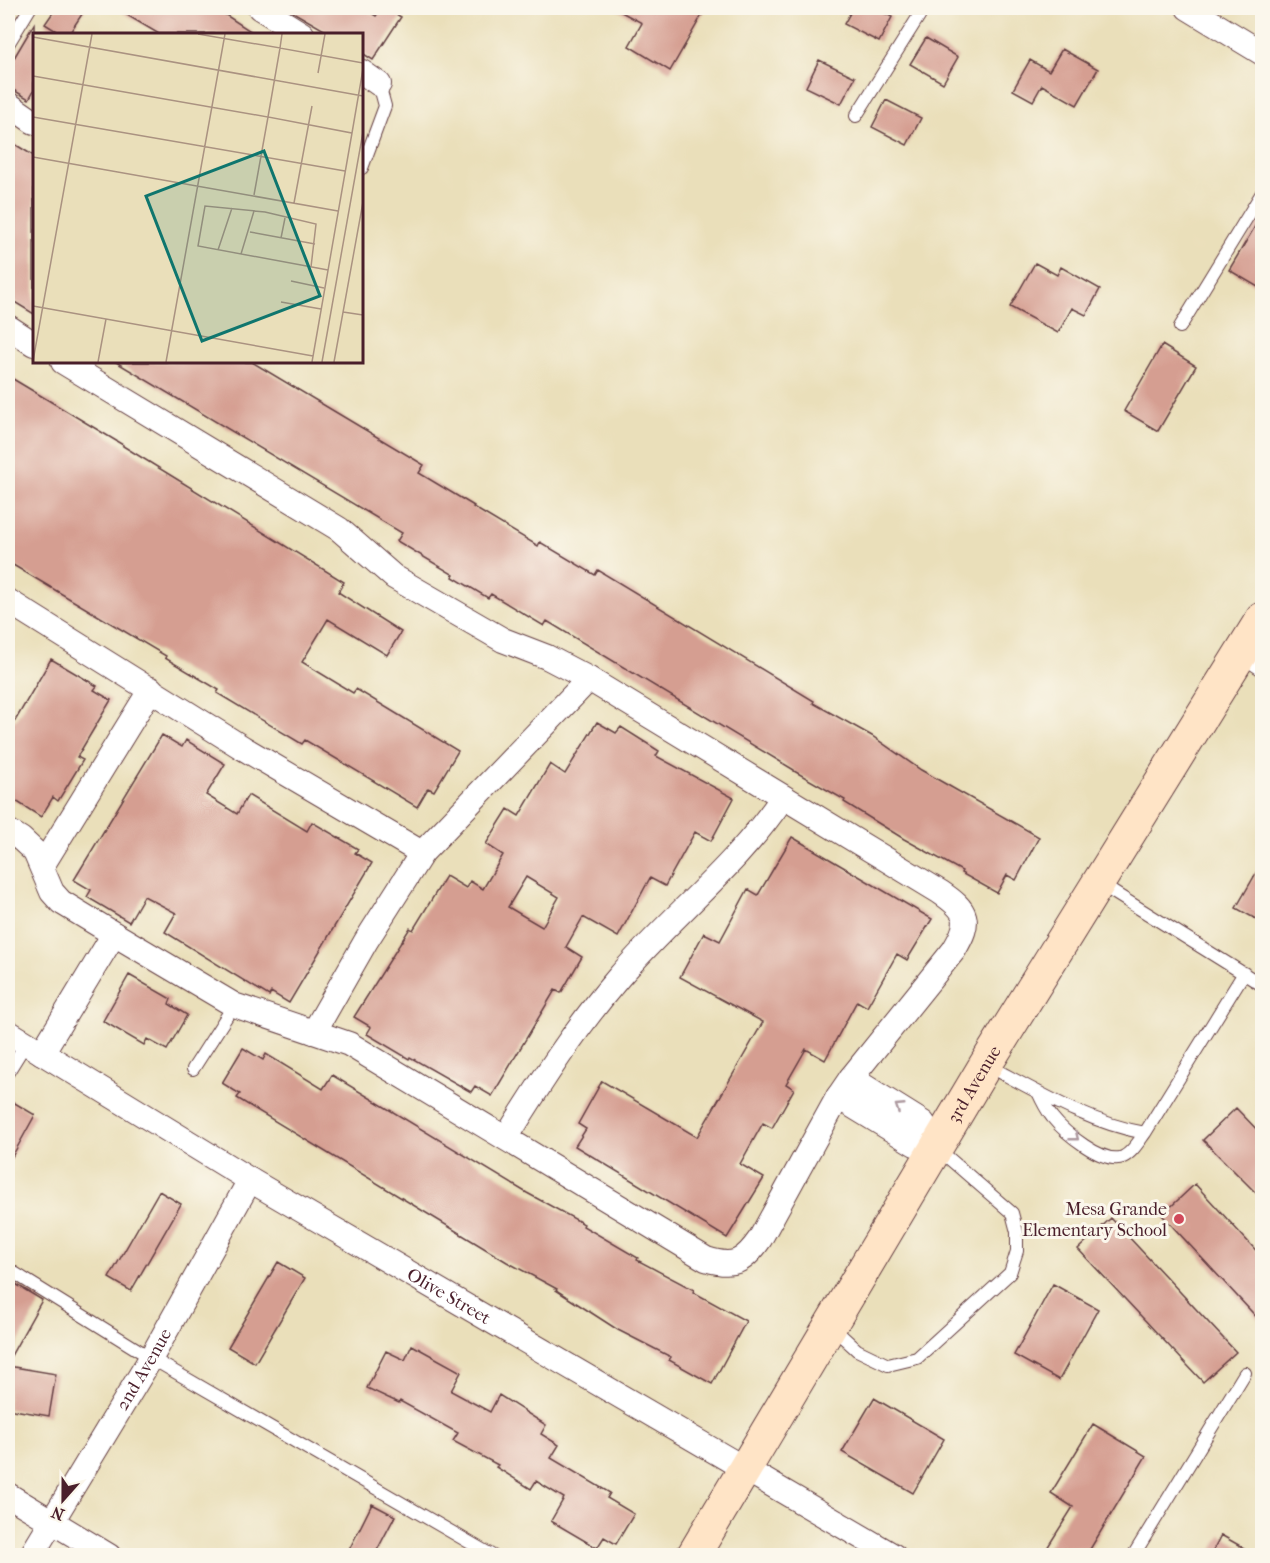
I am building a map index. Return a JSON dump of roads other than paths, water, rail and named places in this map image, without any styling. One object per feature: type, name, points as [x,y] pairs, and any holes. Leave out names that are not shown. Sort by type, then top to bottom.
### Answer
[{"type":"street","points":[[260,8],[300,33]]},
{"type":"street","points":[[1188,8],[1263,52]]},
{"type":"street","points":[[8,104],[33,121]]},
{"type":"street","points":[[8,327],[33,343]]},
{"type":"street","points":[[8,831],[21,839],[34,852],[52,892],[62,902],[114,934],[234,1005],[349,1044],[706,1259],[722,1264],[738,1262],[749,1254],[760,1239],[844,1087],[954,950],[965,933],[965,919],[958,904],[940,892],[589,679],[547,657],[503,640],[394,577],[339,529],[65,363]]},
{"type":"street","points":[[8,601],[243,748],[422,853]]},
{"type":"street","name":"3rd Avenue","points":[[693,1556],[986,1064],[1099,884],[1251,662],[1263,618]]},
{"type":"street","points":[[314,1032],[366,941],[422,853],[589,679]]},
{"type":"street","points":[[42,866],[151,689]]},
{"type":"street","points":[[506,1138],[560,1053],[620,976],[742,851],[783,797]]},
{"type":"street","points":[[25,1043],[114,934]]},
{"type":"street","name":"Olive Street","points":[[25,1043],[250,1180],[894,1556]]},
{"type":"street","points":[[844,1087],[924,1123],[936,1147]]},
{"type":"street","name":"2nd Avenue","points":[[31,1556],[54,1522],[151,1358],[250,1180]]},
{"type":"street","points":[[8,1495],[109,1556]]},
{"type":"lane","points":[[8,44],[30,8]]},
{"type":"lane","points":[[856,116],[924,8]]},
{"type":"lane","points":[[363,165],[385,106],[370,78]]},
{"type":"lane","points":[[1180,327],[1263,192]]},
{"type":"lane","points":[[1099,884],[1263,985]]},
{"type":"lane","points":[[1038,1092],[1043,1105],[1053,1119],[1096,1153],[1110,1159],[1123,1157],[1132,1150],[1145,1133],[1244,973]]},
{"type":"lane","points":[[194,1069],[234,1005]]},
{"type":"lane","points":[[8,1072],[25,1043]]},
{"type":"lane","points":[[986,1064],[1038,1092],[1108,1124],[1145,1133]]},
{"type":"lane","points":[[831,1326],[857,1350],[888,1365],[917,1358],[1010,1273],[1017,1251],[1017,1232],[1012,1213],[936,1147]]},
{"type":"lane","points":[[8,1269],[151,1358],[493,1556]]},
{"type":"lane","points":[[1133,1556],[1245,1373]]},
{"type":"place","name":"Mesa Grande Elementary School","points":[[1179,1219]]}]
